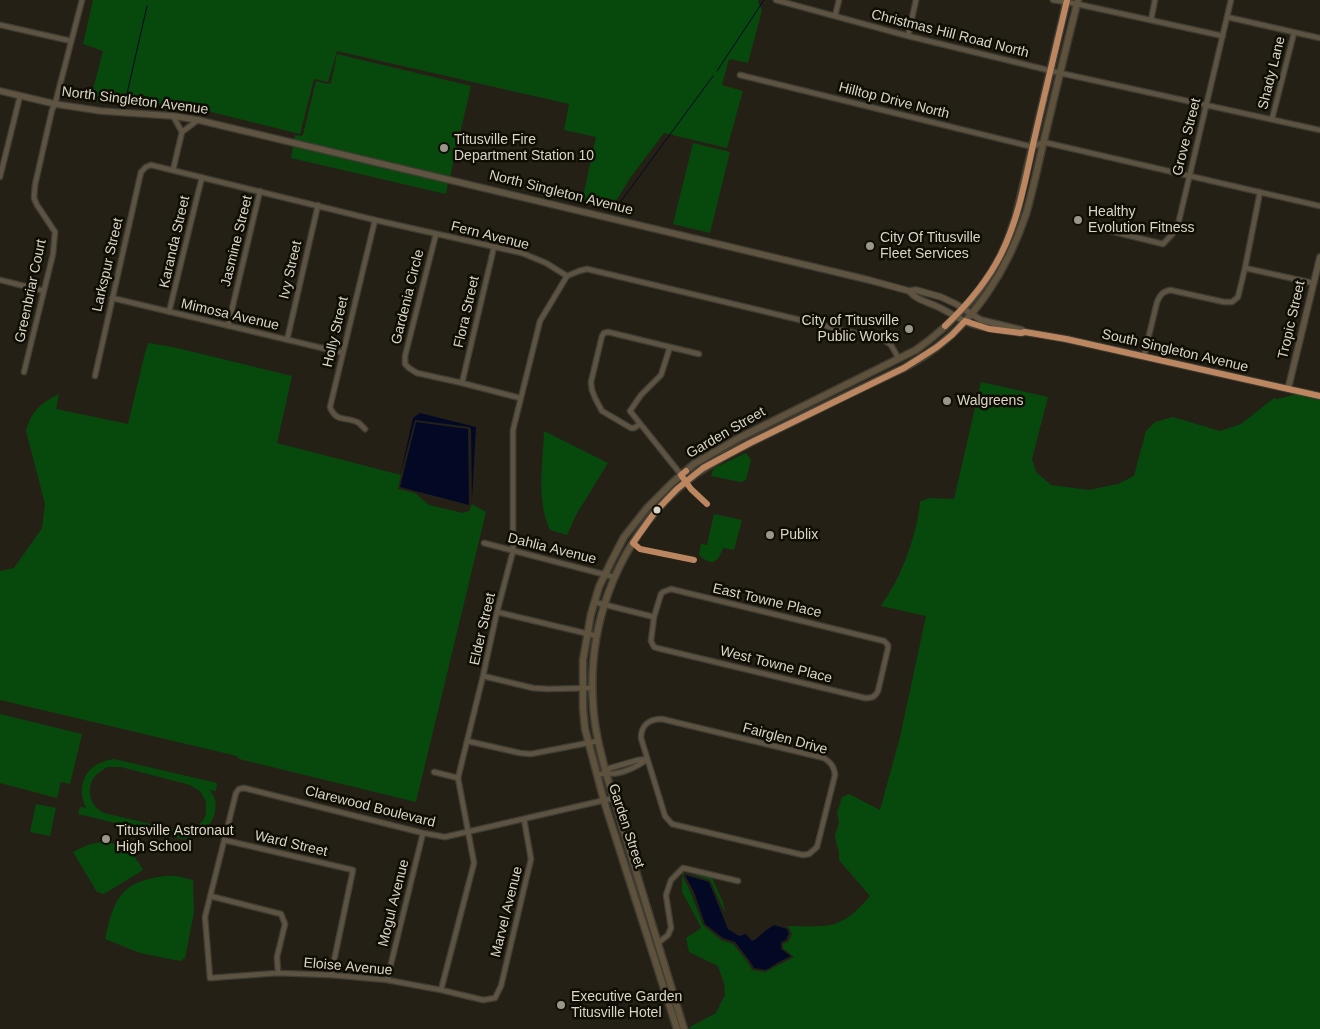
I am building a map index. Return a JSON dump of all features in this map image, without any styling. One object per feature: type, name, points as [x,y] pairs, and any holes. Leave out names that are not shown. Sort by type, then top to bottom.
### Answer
[{"type":"main road","name":"Garden Street","points":[[684,1029],[604,800],[585,729],[582,688],[583,660],[594,602],[605,574],[624,537],[647,508],[694,464],[722,447],[916,350],[956,316],[978,292],[994,268],[1007,242],[1016,216],[1067,1]]},
{"type":"main road","name":"Garden Street","points":[[677,1029],[663,973],[658,943],[598,741],[592,688],[593,662],[603,605],[620,564],[637,536],[655,512],[677,489],[703,468],[904,368],[927,354],[946,340],[965,321],[986,295],[1013,248],[1026,214],[1078,2]]},
{"type":"main road","points":[[821,408],[827,398],[839,388]]},
{"type":"main road","points":[[799,419],[813,409],[817,399]]},
{"type":"street","name":"Greenbriar Court","points":[[24,372],[53,254],[55,232],[34,198],[35,185],[52,110],[82,0]]},
{"type":"street","name":"Christmas Hill Road North","points":[[776,0],[908,36],[1051,71],[1320,130]]},
{"type":"street","points":[[835,16],[839,0]]},
{"type":"street","points":[[908,36],[916,0]]},
{"type":"street","points":[[1053,0],[1078,2],[1223,36]]},
{"type":"street","points":[[1151,20],[1156,0]]},
{"type":"street","name":"Grove Street","points":[[1106,230],[1163,244],[1177,228],[1231,0]]},
{"type":"street","points":[[1227,18],[1320,38]]},
{"type":"street","points":[[0,25],[71,41]]},
{"type":"street","name":"Shady Lane","points":[[1272,120],[1294,33]]},
{"type":"street","name":"Hilltop Drive North","points":[[740,75],[1033,147]]},
{"type":"street","name":"North Singleton Avenue","points":[[0,91],[55,104],[101,111],[173,116],[198,120],[909,291],[916,290],[941,297],[963,309]]},
{"type":"street","points":[[0,177],[20,96]]},
{"type":"street","points":[[173,116],[182,132]]},
{"type":"street","points":[[173,170],[182,132],[198,120]]},
{"type":"street","points":[[1033,147],[1043,142],[1320,206]]},
{"type":"street","name":"Fern Avenue","points":[[151,165],[375,220],[522,253],[546,263],[567,276]]},
{"type":"street","name":"Larkspur Street","points":[[95,376],[141,172],[151,165]]},
{"type":"street","name":"Karanda Street","points":[[169,312],[202,177]]},
{"type":"street","name":"Jasmine Street","points":[[228,326],[260,192]]},
{"type":"street","points":[[1144,356],[1157,302],[1160,294],[1164,291],[1170,290],[1224,302],[1232,302],[1238,298],[1260,192]]},
{"type":"street","name":"Ivy Street","points":[[287,340],[318,205]]},
{"type":"street","name":"Holly Street","points":[[365,429],[358,422],[336,417],[330,407],[375,220]]},
{"type":"street","name":"Gardenia Circle","points":[[436,234],[405,356],[405,364],[417,373],[520,398]]},
{"type":"street","name":"Flora Street","points":[[462,383],[494,247]]},
{"type":"street","name":"Tropic Street","points":[[1288,389],[1320,257]]},
{"type":"street","points":[[1245,268],[1313,283]]},
{"type":"street","points":[[567,276],[579,270],[587,269],[884,340],[891,345],[899,359]]},
{"type":"street","name":"Elder Street","points":[[441,990],[474,863],[458,778],[513,551],[513,430],[540,320],[567,276]]},
{"type":"street","points":[[0,280],[44,291]]},
{"type":"street","name":"North Singleton Avenue","points":[[909,291],[914,297],[933,304],[965,321]]},
{"type":"street","name":"Mimosa Avenue","points":[[112,298],[343,353]]},
{"type":"street","name":"South Singleton Avenue","points":[[963,309],[981,320],[1025,332],[1066,339],[1320,396]]},
{"type":"street","name":"South Singleton Avenue","points":[[965,321],[990,329],[1025,332]]},
{"type":"street","points":[[640,424],[631,428],[602,411],[595,398],[591,382],[602,336],[608,332],[699,354]]},
{"type":"street","points":[[670,347],[662,375],[641,395],[630,411],[687,482]]},
{"type":"street","name":"Dahlia Avenue","points":[[484,543],[614,577]]},
{"type":"street","name":"East Towne Place","points":[[654,617],[661,594],[671,590],[878,638],[888,645],[888,648]]},
{"type":"street","points":[[594,602],[654,617]]},
{"type":"street","points":[[497,612],[597,636]]},
{"type":"street","name":"West Towne Place","points":[[654,617],[651,641],[654,647],[865,698],[873,698],[878,691],[888,648]]},
{"type":"street","points":[[483,676],[533,688],[592,688]]},
{"type":"street","name":"Fairglen Drive","points":[[656,719],[824,758],[834,767],[836,775],[818,845],[813,851],[803,855],[672,824],[666,816],[647,759],[641,733],[647,722],[656,719]]},
{"type":"street","points":[[468,741],[531,754],[598,741]]},
{"type":"street","points":[[597,775],[606,773],[610,768],[647,759]]},
{"type":"street","points":[[434,772],[458,778]]},
{"type":"street","name":"Clarewood Boulevard","points":[[224,840],[236,793],[239,789],[244,788],[445,837],[614,798]]},
{"type":"street","name":"Marvel Avenue","points":[[483,1000],[495,998],[501,986],[531,859],[524,819]]},
{"type":"street","name":"Mogul Avenue","points":[[387,980],[423,833]]},
{"type":"street","points":[[224,840],[210,896],[281,914],[284,924],[277,957],[278,973]]},
{"type":"street","name":"Ward Street","points":[[224,840],[353,870],[331,975]]},
{"type":"street","points":[[658,943],[668,935],[671,928],[666,895],[671,880],[683,868],[738,881]]},
{"type":"street","name":"Eloise Avenue","points":[[210,896],[206,917],[210,978],[278,973],[331,975],[387,980],[483,1000]]},
{"type":"green space","points":[[93,0],[759,0],[758,2],[762,10],[748,63],[729,59],[722,85],[743,91],[727,148],[664,133],[630,178],[612,208],[582,201],[596,137],[564,130],[569,104],[337,51],[328,82],[314,79],[300,134],[195,108],[90,101],[103,51],[83,44]]},
{"type":"green space","points":[[337,54],[471,86],[450,177],[294,140],[295,135],[303,135],[316,81],[331,83]]},
{"type":"green space","points":[[693,143],[730,152],[710,233],[673,224]]},
{"type":"green space","points":[[293,145],[448,182],[446,194],[291,158]]},
{"type":"green space","points":[[148,343],[173,347],[292,376],[277,443],[401,475],[398,489],[415,493],[429,505],[463,513],[469,511],[472,504],[486,512],[416,802],[239,759],[237,756],[0,700],[0,571],[14,568],[42,528],[45,504],[26,431],[28,424],[38,408],[59,394],[56,409],[128,424]]},
{"type":"green space","points":[[981,382],[1048,397],[1032,459],[1036,472],[1051,485],[1089,490],[1118,484],[1134,476],[1146,431],[1155,422],[1173,417],[1220,431],[1241,424],[1274,398],[1278,399],[1297,394],[1320,399],[1320,1029],[691,1029],[690,1027],[716,1013],[725,995],[724,983],[718,966],[689,952],[686,938],[701,927],[682,892],[682,875],[703,925],[721,940],[733,944],[752,970],[765,972],[794,957],[783,948],[783,944],[788,942],[792,934],[786,926],[832,925],[855,912],[870,896],[839,860],[835,835],[839,823],[837,813],[842,797],[849,794],[880,810],[900,737],[926,616],[881,606],[897,579],[906,558],[915,530],[920,502],[929,498],[954,499]]},
{"type":"green space","points":[[544,431],[608,463],[576,515],[567,535],[550,530],[543,506],[541,481]]},
{"type":"green space","points":[[746,453],[751,460],[746,480],[741,482],[711,476],[714,468]]},
{"type":"green space","points":[[714,514],[742,520],[734,550],[723,548],[719,557],[714,562],[711,562],[699,555],[701,544],[707,545]]},
{"type":"green space","points":[[0,714],[82,734],[70,784],[61,782],[57,798],[0,783]]},
{"type":"green space","points":[[114,759],[217,783],[216,791],[209,790],[213,794],[216,809],[209,826],[199,835],[182,839],[78,814],[80,807],[87,808],[84,803],[82,786],[87,774],[90,769],[107,760]],"holes":[[[108,767],[121,767],[190,785],[201,792],[206,802],[206,814],[203,821],[190,830],[181,831],[104,813],[94,804],[90,795],[90,786],[98,773]]]},
{"type":"green space","points":[[36,804],[56,808],[50,836],[30,832]]},
{"type":"green space","points":[[103,842],[127,850],[143,870],[104,894],[97,892],[73,852],[90,844]]},
{"type":"green space","points":[[688,874],[712,878],[723,902],[725,913],[710,880]]},
{"type":"green space","points":[[166,876],[193,880],[194,912],[185,958],[180,961],[140,953],[105,939],[116,902],[122,894],[129,887],[139,882]]},
{"type":"water","points":[[420,413],[476,427],[472,500],[471,429],[469,427],[415,420],[400,476],[413,418]]},
{"type":"water","points":[[416,422],[468,429],[469,505],[400,487]]},
{"type":"water","points":[[685,875],[709,882],[728,929],[739,936],[746,934],[752,941],[774,925],[787,929],[789,933],[786,940],[781,942],[781,949],[791,956],[766,970],[754,968],[735,942],[723,938],[705,924],[694,892]]},
{"type":"waterway","points":[[717,71],[764,0]]},
{"type":"waterway","points":[[126,98],[147,6]]},
{"type":"waterway","points":[[616,208],[713,76]]},
{"type":"transit line","points":[[945,326],[983,284],[1001,254],[1012,228],[1024,187],[1067,0]]},
{"type":"transit line","points":[[694,560],[640,549],[633,543],[655,512],[677,489],[703,468],[904,368],[937,347],[965,321],[989,329],[1025,332],[1066,339],[1320,396]]},
{"type":"transit line","points":[[686,471],[681,475],[691,489],[707,504]]},
{"type":"place","name":"Titusville Fire Department Station 10","points":[[444,148]]},
{"type":"place","name":"Healthy Evolution Fitness","points":[[1078,220]]},
{"type":"place","name":"City Of Titusville Fleet Services","points":[[870,246]]},
{"type":"place","name":"City of Titusville Public Works","points":[[909,329]]},
{"type":"place","name":"Walgreens","points":[[947,401]]},
{"type":"place","name":"Publix","points":[[770,535]]},
{"type":"place","name":"Titusville Astronaut High School","points":[[106,839]]},
{"type":"place","name":"Executive Garden Titusville Hotel","points":[[561,1005]]}]
